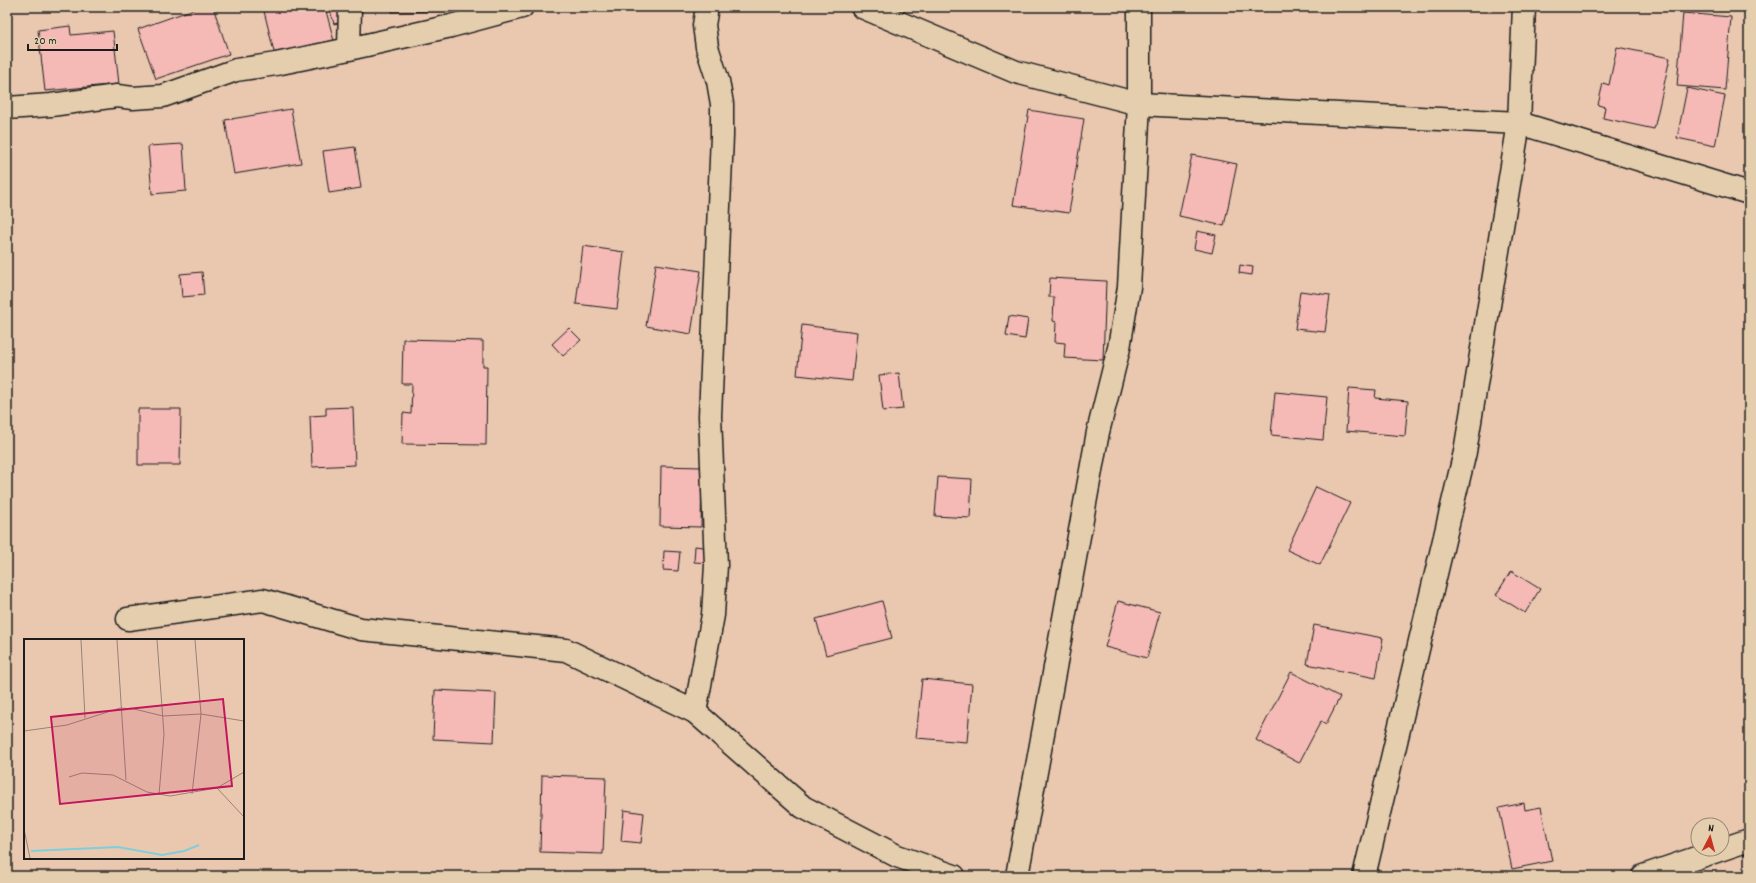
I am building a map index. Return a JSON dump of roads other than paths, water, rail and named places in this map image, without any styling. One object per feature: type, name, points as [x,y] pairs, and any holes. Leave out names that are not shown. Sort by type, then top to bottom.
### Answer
[{"type":"street","points":[[349,49],[350,7]]},
{"type":"street","points":[[7,108],[51,105],[117,96],[132,98],[163,96],[236,70],[276,64],[349,49],[451,26],[522,7]]},
{"type":"street","points":[[695,712],[713,615],[716,565],[710,416],[722,104],[718,81],[707,47],[704,25],[707,7]]},
{"type":"street","points":[[862,7],[1016,72],[1139,104],[1519,123],[1749,193]]},
{"type":"street","points":[[1017,876],[1098,432],[1119,348],[1129,287],[1139,104],[1139,7]]},
{"type":"street","points":[[1364,876],[1465,452],[1519,123],[1524,7]]},
{"type":"street","points":[[128,619],[262,600],[361,629],[566,650],[695,712],[803,807],[897,856],[954,876]]},
{"type":"street","points":[[1643,876],[1749,840]]}]
